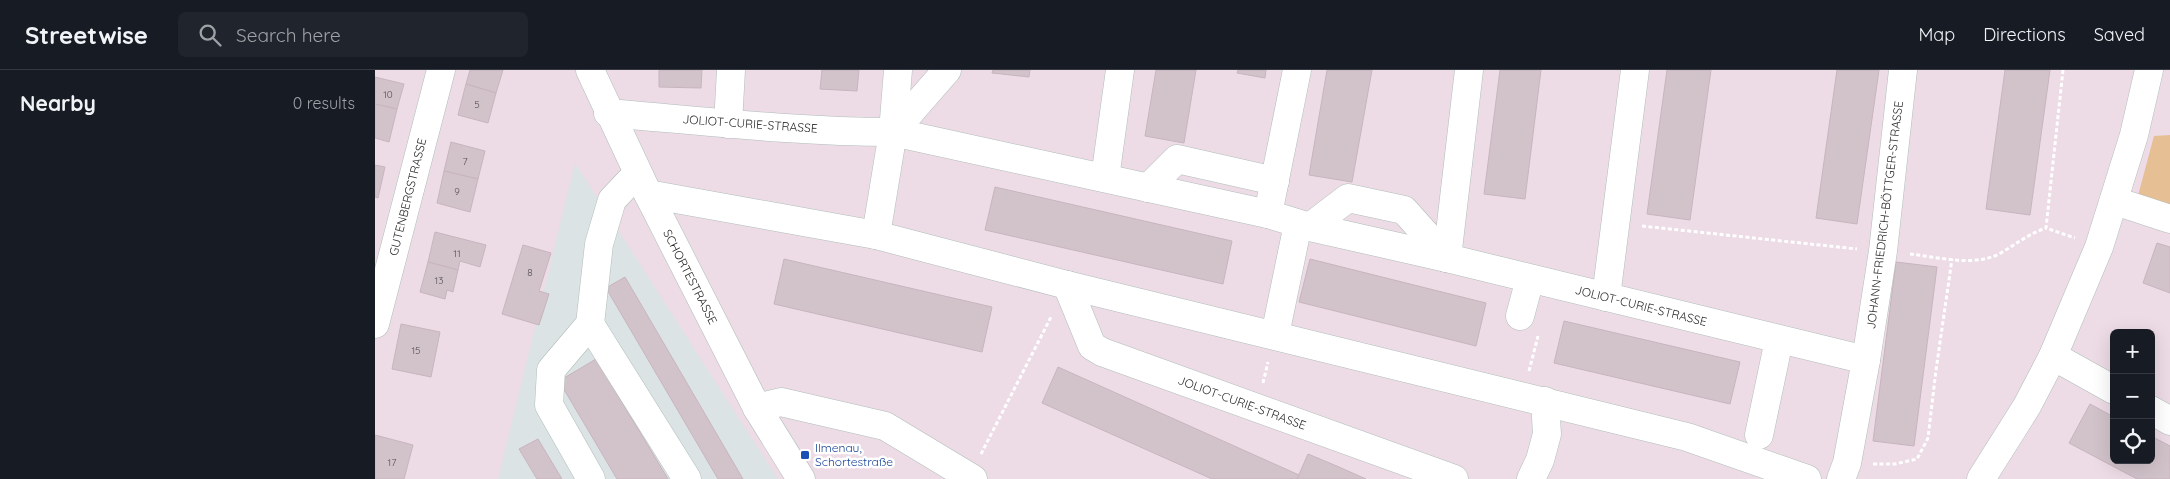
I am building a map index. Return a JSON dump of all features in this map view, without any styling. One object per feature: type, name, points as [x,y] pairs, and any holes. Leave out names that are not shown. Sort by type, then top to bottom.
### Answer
[{"type":"street","name":"GUTENBERGSTRASSE","points":[[375,324],[441,70]]},
{"type":"street","name":"SCHORTESTRASSE","points":[[590,70],[608,113],[644,186],[757,408],[801,479]]},
{"type":"street","points":[[728,124],[731,70]]},
{"type":"street","points":[[877,235],[893,132],[898,70]]},
{"type":"street","points":[[893,132],[947,70]]},
{"type":"street","points":[[1105,178],[1120,70]]},
{"type":"street","points":[[1267,214],[1297,70]]},
{"type":"street","points":[[1447,258],[1469,70]]},
{"type":"street","points":[[1606,298],[1635,70]]},
{"type":"street","name":"JOHANN-FRIEDRICH-BÖTTGER-STRASSE","points":[[1866,360],[1883,252],[1903,70]]},
{"type":"street","points":[[1981,479],[2027,406],[2053,356],[2099,247],[2115,201],[2134,135],[2149,70]]},
{"type":"street","name":"JOLIOT-CURIE-STRASSE","points":[[608,113],[728,124],[857,132],[893,132],[1267,214],[1304,225],[1866,360]]},
{"type":"street","points":[[1148,188],[1177,159],[1275,181]]},
{"type":"street","points":[[591,479],[549,405],[551,370],[590,324],[599,244],[612,200],[629,182],[877,235],[1067,285],[1687,437],[1807,479]]},
{"type":"street","points":[[1275,335],[1304,225],[1348,198],[1404,210],[1447,258]]},
{"type":"street","points":[[2115,201],[2170,220]]},
{"type":"street","points":[[1530,324],[1531,279]]},
{"type":"street","name":"JOLIOT-CURIE-STRASSE","points":[[1067,285],[1093,346],[1102,352],[1454,479]]},
{"type":"street","points":[[590,324],[687,479]]},
{"type":"street","points":[[1759,435],[1779,340]]},
{"type":"street","points":[[2053,356],[2110,388]]},
{"type":"street","points":[[1844,471],[1866,360]]},
{"type":"street","points":[[1531,479],[1540,460],[1547,434],[1534,399]]},
{"type":"street","points":[[757,408],[781,402],[885,426],[971,478]]},
{"type":"street","points":[[2155,412],[2170,420]]},
{"type":"path","points":[[2046,228],[2063,70]]},
{"type":"path","points":[[1616,223],[1976,261],[1997,255],[2030,234],[2046,228],[2099,247]]},
{"type":"path","points":[[1844,471],[1917,459],[1928,438],[1935,370],[1952,259]]},
{"type":"path","points":[[971,478],[1067,285]]},
{"type":"path","points":[[1530,324],[1534,399]]},
{"type":"path","points":[[1257,408],[1275,335]]},
{"type":"shaded area","points":[[2170,135],[2170,215],[2136,203],[2154,136]]},
{"type":"shaded area","points":[[575,163],[778,479],[498,479]]},
{"type":"building","points":[[470,70],[503,70],[496,93],[466,84]]},
{"type":"building","points":[[659,70],[702,70],[701,88],[659,87]]},
{"type":"building","points":[[822,70],[859,70],[857,91],[820,89]]},
{"type":"building","points":[[993,70],[1030,70],[1029,77],[992,73]]},
{"type":"building","points":[[1156,70],[1196,70],[1184,143],[1145,136]]},
{"type":"building","points":[[1238,70],[1266,70],[1265,78],[1237,73]]},
{"type":"building","points":[[1327,70],[1372,70],[1352,182],[1309,175]]},
{"type":"building","points":[[1500,70],[1541,70],[1525,199],[1484,194]]},
{"type":"building","points":[[1667,70],[1711,70],[1690,220],[1647,214]]},
{"type":"building","points":[[1837,70],[1879,70],[1857,224],[1816,218]]},
{"type":"building","points":[[2005,70],[2050,70],[2030,215],[1986,209]]},
{"type":"building","points":[[375,77],[404,84],[397,109],[375,104]]},
{"type":"building","points":[[466,84],[496,93],[488,123],[458,115]]},
{"type":"building","points":[[375,104],[397,109],[389,142],[375,138]]},
{"type":"building","points":[[451,142],[485,151],[478,179],[444,171]]},
{"type":"building","points":[[375,165],[385,167],[378,198],[375,197]]},
{"type":"building","points":[[444,171],[478,179],[470,212],[437,203]]},
{"type":"building","points":[[995,187],[1232,241],[1223,284],[985,230]]},
{"type":"building","points":[[435,232],[486,245],[480,267],[460,261],[458,270],[428,262]]},
{"type":"building","points":[[2157,243],[2170,247],[2170,293],[2143,283]]},
{"type":"building","points":[[523,245],[551,253],[539,291],[549,294],[539,325],[502,314]]},
{"type":"building","points":[[784,259],[992,307],[982,352],[774,304]]},
{"type":"building","points":[[1310,259],[1486,303],[1476,346],[1299,302]]},
{"type":"building","points":[[428,262],[458,270],[453,292],[447,290],[445,299],[420,292]]},
{"type":"building","points":[[1896,262],[1937,267],[1914,446],[1873,441]]},
{"type":"building","points":[[625,277],[743,479],[718,479],[606,288]]},
{"type":"building","points":[[1564,321],[1740,362],[1730,404],[1554,363]]},
{"type":"building","points":[[401,324],[440,332],[431,377],[392,369]]},
{"type":"building","points":[[596,359],[668,479],[617,479],[559,381]]},
{"type":"building","points":[[1058,367],[1299,475],[1297,479],[1212,479],[1042,403]]},
{"type":"building","points":[[2090,404],[2110,415],[2110,464],[2155,464],[2155,438],[2170,446],[2170,479],[2137,479],[2069,443]]},
{"type":"building","points":[[375,435],[413,445],[404,479],[375,479]]},
{"type":"building","points":[[538,439],[562,479],[537,479],[519,449]]},
{"type":"building","points":[[1308,454],[1339,467],[1366,479],[1297,479]]},
{"type":"place","name":"Ilmenau, Schortestraße","points":[[805,455]]}]
